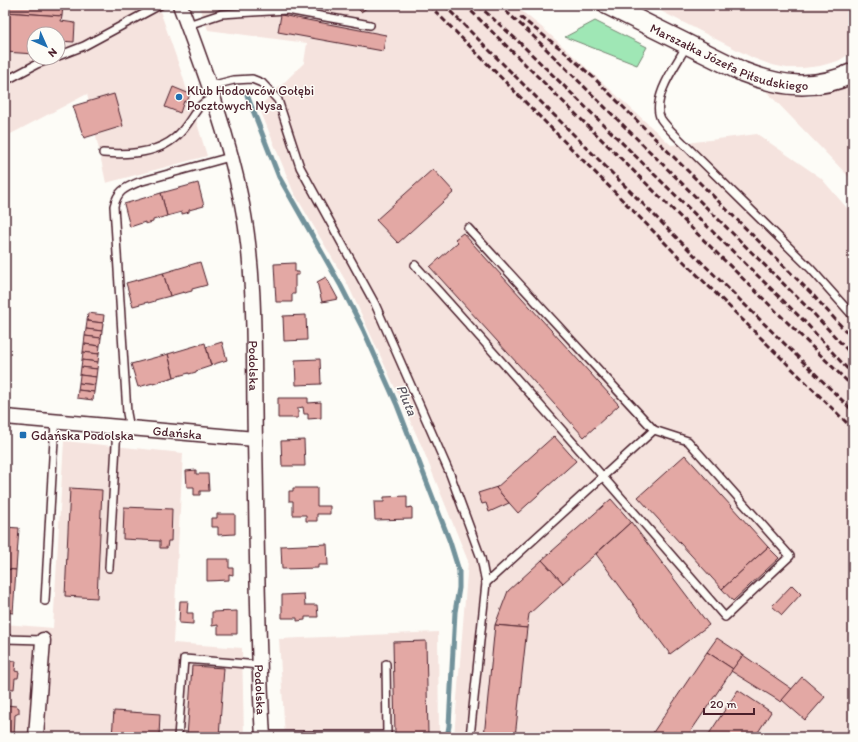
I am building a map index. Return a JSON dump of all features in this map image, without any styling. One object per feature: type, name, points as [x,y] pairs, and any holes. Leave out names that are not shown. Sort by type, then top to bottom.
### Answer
[{"type":"main road","name":"Marszałka Józefa Piłsudskiego","points":[[608,5],[742,72],[773,82],[793,85],[811,85],[827,82],[853,73]]},
{"type":"street","name":"Podolska","points":[[180,5],[211,91],[230,157],[242,206],[251,269],[255,360],[255,439],[263,736]]},
{"type":"street","name":"Gdańska","points":[[5,417],[255,439]]},
{"type":"street","points":[[36,737],[43,640]]},
{"type":"lane","points":[[66,53],[84,46],[160,5]]},
{"type":"lane","points":[[188,25],[220,14],[287,10],[370,25]]},
{"type":"lane","points":[[687,44],[662,91],[658,106],[661,119],[676,136],[811,269],[853,316]]},
{"type":"lane","points":[[5,81],[34,66]]},
{"type":"lane","points":[[103,154],[136,153],[170,143],[180,133],[211,91],[234,80],[252,79],[262,83],[278,100],[300,168],[375,304],[450,474],[481,558],[486,583],[470,737]]},
{"type":"lane","points":[[109,568],[123,428],[127,413],[114,206],[116,197],[125,188],[139,182],[230,157]]},
{"type":"lane","points":[[415,266],[604,476],[725,617],[790,556],[688,441],[654,430],[468,228]]},
{"type":"lane","points":[[45,601],[55,422]]},
{"type":"lane","points":[[486,583],[654,430]]},
{"type":"lane","points":[[5,639],[43,640]]},
{"type":"lane","points":[[178,737],[184,659],[260,665]]},
{"type":"lane","points":[[263,736],[387,735],[386,664]]},
{"type":"shaded area","points":[[5,5],[158,5],[182,74],[207,156],[106,183],[87,94],[5,137]]},
{"type":"shaded area","points":[[199,5],[514,5],[545,30],[671,145],[757,134],[821,178],[853,215],[853,737],[454,737],[468,561],[422,447],[348,285],[293,191],[259,107],[304,63],[307,43],[208,30]]},
{"type":"shaded area","points":[[649,5],[853,5],[853,52],[838,61],[820,66],[787,68],[772,65],[753,58]]},
{"type":"shaded area","points":[[853,83],[853,181],[766,91],[809,97]]},
{"type":"shaded area","points":[[64,441],[183,453],[173,643],[242,648],[244,737],[5,737],[5,624],[53,628]]},
{"type":"shaded area","points":[[438,632],[439,737],[285,737],[279,639]]},
{"type":"green space","points":[[595,21],[647,47],[637,65],[565,37]]},
{"type":"building","points":[[5,5],[63,5],[62,16],[5,12]]},
{"type":"building","points":[[355,5],[371,5],[361,12]]},
{"type":"building","points":[[5,12],[62,16],[61,21],[75,23],[74,42],[66,41],[66,26],[26,26],[26,53],[5,52]]},
{"type":"building","points":[[281,15],[386,35],[383,51],[278,32]]},
{"type":"building","points":[[173,87],[190,94],[187,102],[184,101],[180,113],[165,107]]},
{"type":"building","points":[[114,94],[123,126],[84,138],[73,106]]},
{"type":"building","points":[[433,169],[454,192],[398,243],[376,220]]},
{"type":"building","points":[[198,183],[204,206],[189,210],[189,212],[186,213],[182,214],[182,212],[167,216],[161,193]]},
{"type":"building","points":[[161,193],[167,216],[153,220],[153,222],[145,224],[145,222],[130,227],[124,204]]},
{"type":"building","points":[[463,233],[619,405],[584,437],[430,267],[458,242],[455,239]]},
{"type":"building","points":[[200,262],[207,285],[192,289],[192,291],[170,296],[163,273]]},
{"type":"building","points":[[295,263],[295,272],[299,272],[299,275],[295,275],[295,294],[292,294],[292,302],[276,302],[274,264]]},
{"type":"building","points":[[163,273],[170,296],[133,306],[126,283]]},
{"type":"building","points":[[326,277],[338,299],[322,302],[317,282]]},
{"type":"building","points":[[88,313],[104,315],[103,323],[87,321]]},
{"type":"building","points":[[306,315],[307,340],[284,341],[283,316]]},
{"type":"building","points":[[87,321],[103,323],[102,331],[86,329]]},
{"type":"building","points":[[86,329],[102,331],[101,338],[85,336]]},
{"type":"building","points":[[85,336],[101,338],[100,346],[84,344]]},
{"type":"building","points":[[222,342],[227,360],[211,365],[206,347]]},
{"type":"building","points":[[205,343],[211,366],[196,372],[174,377],[168,354]]},
{"type":"building","points":[[84,344],[100,346],[99,354],[83,352]]},
{"type":"building","points":[[83,352],[99,354],[98,362],[82,360]]},
{"type":"building","points":[[168,354],[174,377],[138,387],[131,364]]},
{"type":"building","points":[[320,359],[321,384],[296,385],[295,360]]},
{"type":"building","points":[[82,360],[98,362],[97,369],[81,367]]},
{"type":"building","points":[[81,367],[97,369],[96,377],[80,375]]},
{"type":"building","points":[[80,375],[96,377],[95,385],[79,383]]},
{"type":"building","points":[[79,383],[95,385],[94,392],[78,390]]},
{"type":"building","points":[[78,390],[94,392],[93,400],[77,398]]},
{"type":"building","points":[[278,398],[308,398],[308,403],[321,402],[321,418],[308,419],[308,414],[304,414],[303,407],[298,408],[298,418],[278,418]]},
{"type":"building","points":[[554,436],[576,461],[518,513],[496,488]]},
{"type":"building","points":[[304,440],[305,466],[282,466],[281,441]]},
{"type":"building","points":[[685,455],[768,547],[722,589],[638,497]]},
{"type":"building","points":[[196,470],[196,474],[208,474],[209,491],[200,491],[200,495],[194,495],[194,487],[187,487],[186,471]]},
{"type":"building","points":[[497,487],[496,488],[509,503],[489,512],[486,503],[482,504],[478,493]]},
{"type":"building","points":[[70,488],[102,490],[97,598],[65,596]]},
{"type":"building","points":[[293,488],[317,488],[317,506],[330,506],[330,514],[317,514],[317,521],[306,521],[306,515],[293,515],[293,501],[289,501],[289,491],[293,491]]},
{"type":"building","points":[[407,496],[407,508],[412,507],[412,519],[375,520],[374,502],[384,502],[384,497]]},
{"type":"building","points":[[611,499],[631,522],[563,583],[542,560]]},
{"type":"building","points":[[124,507],[172,509],[171,541],[168,541],[167,548],[160,548],[160,541],[123,539]]},
{"type":"building","points":[[217,514],[235,514],[235,534],[218,535],[218,527],[211,527],[211,518],[217,518]]},
{"type":"building","points":[[631,522],[709,625],[670,654],[596,554]]},
{"type":"building","points":[[5,527],[19,528],[16,570],[5,569]]},
{"type":"building","points":[[327,544],[328,565],[318,565],[318,568],[282,569],[281,546]]},
{"type":"building","points":[[768,547],[779,558],[733,601],[722,589]]},
{"type":"building","points":[[207,559],[229,559],[229,568],[233,568],[233,575],[229,574],[229,580],[207,581]]},
{"type":"building","points":[[542,560],[563,583],[529,614],[527,628],[495,625],[508,591]]},
{"type":"building","points":[[5,569],[16,570],[13,613],[5,612]]},
{"type":"building","points":[[792,585],[801,594],[782,615],[772,606]]},
{"type":"building","points":[[304,594],[305,605],[317,605],[318,617],[305,617],[305,620],[297,621],[297,618],[282,618],[282,595]]},
{"type":"building","points":[[180,601],[188,601],[187,613],[193,613],[193,624],[179,623]]},
{"type":"building","points":[[237,611],[237,634],[218,634],[218,625],[212,626],[212,612]]},
{"type":"building","points":[[495,625],[527,628],[515,737],[484,737]]},
{"type":"building","points":[[717,638],[743,655],[733,669],[707,652]]},
{"type":"building","points":[[426,641],[428,734],[395,734],[393,642]]},
{"type":"building","points":[[707,652],[733,669],[687,737],[650,737]]},
{"type":"building","points":[[743,655],[792,689],[781,702],[731,671]]},
{"type":"building","points":[[5,660],[16,661],[15,671],[19,672],[18,678],[15,678],[14,689],[5,688]]},
{"type":"building","points":[[192,666],[224,668],[219,737],[187,737]]},
{"type":"building","points":[[802,677],[825,697],[805,720],[782,700]]},
{"type":"building","points":[[738,690],[771,712],[755,737],[707,737]]},
{"type":"building","points":[[5,705],[16,706],[19,708],[19,713],[15,715],[14,737],[5,737]]},
{"type":"building","points":[[114,711],[160,714],[159,737],[112,736]]},
{"type":"waterway","name":"Pluta","points":[[247,95],[279,177],[341,286],[363,329],[397,405],[450,542],[459,571],[459,588],[455,612],[449,726],[447,737]]},
{"type":"railway","points":[[429,5],[673,251],[853,429]]},
{"type":"railway","points":[[444,5],[681,242],[853,411]]},
{"type":"railway","points":[[465,5],[853,387]]},
{"type":"railway","points":[[478,5],[517,40],[805,322],[853,375]]},
{"type":"railway","points":[[499,5],[530,33],[813,313],[853,356]]},
{"type":"railway","points":[[520,17],[566,53],[594,78],[813,295],[853,339]]},
{"type":"place","name":"Klub Hodowców Gołębi Pocztowych Nysa","points":[[179,97]]},
{"type":"place","name":"Gdańska Podolska","points":[[23,435]]}]
